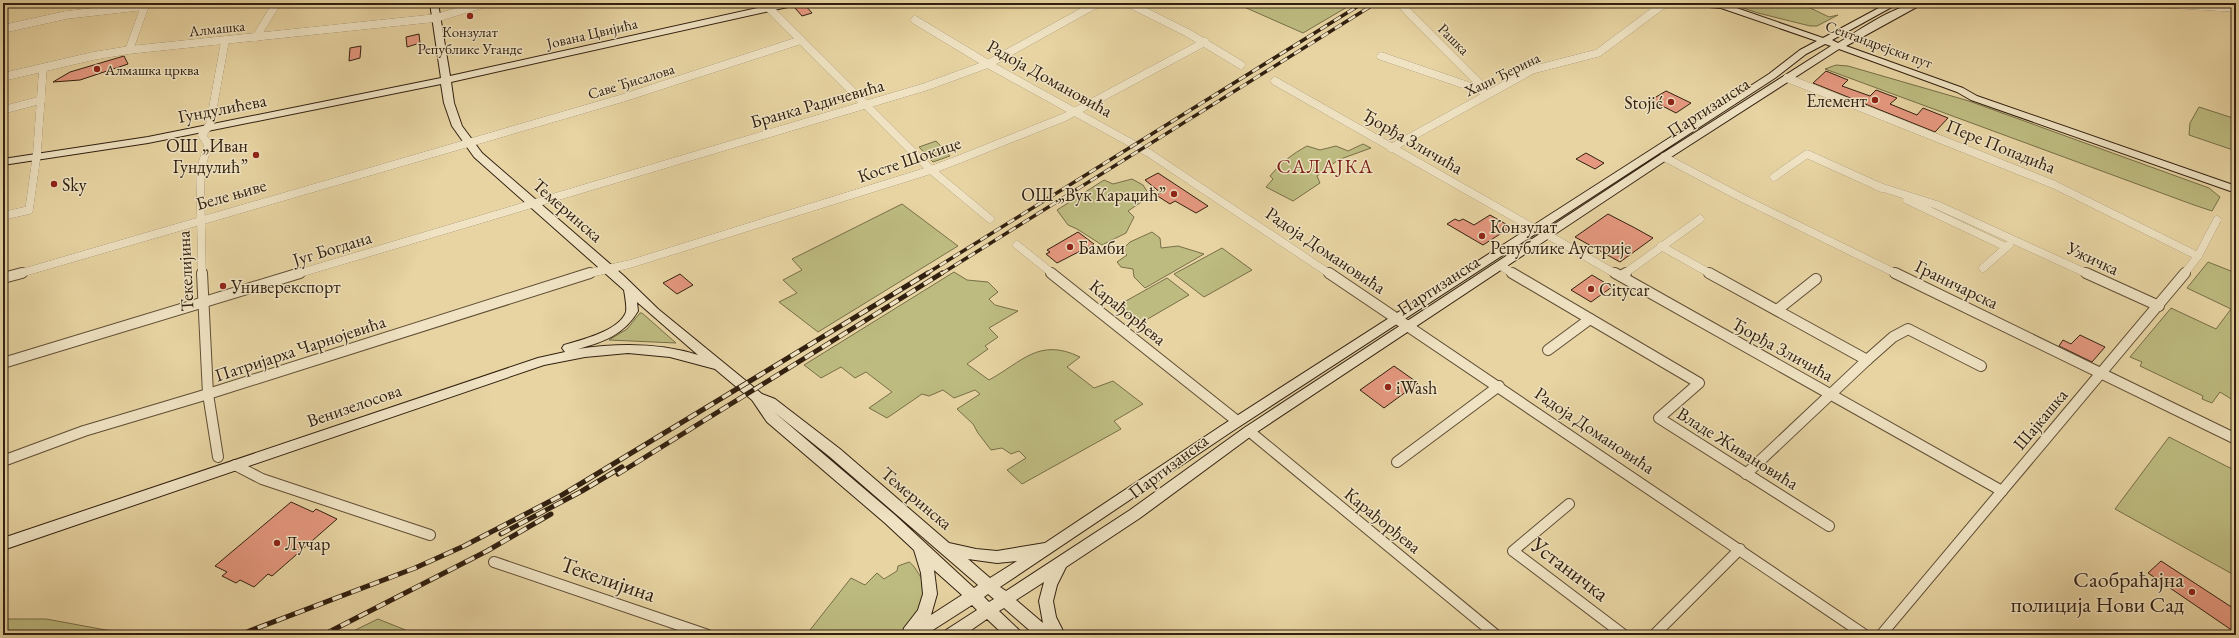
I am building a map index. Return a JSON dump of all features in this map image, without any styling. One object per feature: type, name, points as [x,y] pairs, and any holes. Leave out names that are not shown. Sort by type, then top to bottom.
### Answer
[{"type":"main road","name":"Темеринска","points":[[434,3],[445,80],[452,113],[457,126],[467,143],[486,163],[630,288],[654,312],[757,397],[772,419],[890,520],[974,596],[1014,635]]},
{"type":"main road","name":"Јована Цвијића","points":[[445,80],[766,6],[792,3]]},
{"type":"main road","name":"Партизанска","points":[[912,635],[1055,544],[1237,421],[1535,229],[1820,42],[1895,3]]},
{"type":"main road","name":"Партизанска","points":[[951,635],[1135,514],[1249,431],[1664,157],[1835,48],[1902,10],[1920,3]]},
{"type":"main road","points":[[2144,3],[2150,3]]},
{"type":"main road","name":"Сентандрејски пут","points":[[1700,4],[1820,42],[1960,90],[1974,98],[2236,190]]},
{"type":"main road","name":"Гундулићева","points":[[3,162],[209,128],[445,80]]},
{"type":"main road","points":[[542,361],[607,334],[622,325],[632,311],[630,288]]},
{"type":"main road","name":"Венизелосова","points":[[3,544],[542,361],[593,350],[640,348],[661,350],[690,357],[723,370]]},
{"type":"main road","name":"Темеринска","points":[[757,397],[770,402],[835,453],[991,585],[1005,600],[1046,635]]},
{"type":"main road","points":[[944,545],[970,554],[994,558],[1017,555],[1055,544]]},
{"type":"main road","points":[[907,635],[925,612],[931,598],[932,587],[921,549]]},
{"type":"main road","points":[[1057,635],[1048,615],[1045,596],[1050,583],[1061,564]]},
{"type":"street","points":[[256,37],[277,3]]},
{"type":"street","name":"Алмашка","points":[[3,77],[93,56],[129,50],[436,18],[486,3]]},
{"type":"street","name":"Бранка Радичевића","points":[[532,204],[925,87],[988,64],[1098,3]]},
{"type":"street","points":[[1128,3],[1205,42],[1241,65]]},
{"type":"street","name":"Рашка","points":[[1404,3],[1403,6],[1410,14],[1489,93]]},
{"type":"street","name":"Хаџи Ђерина","points":[[1391,148],[1489,93],[1542,67],[1598,53],[1665,3]]},
{"type":"street","points":[[2150,3],[2236,8]]},
{"type":"street","points":[[3,28],[66,15],[145,4],[129,50]]},
{"type":"street","points":[[766,6],[931,170],[990,220]]},
{"type":"street","name":"Радоја Домановића","points":[[915,20],[988,64],[1149,153],[1499,386],[1865,635]]},
{"type":"street","name":"Саве Ђисалова","points":[[467,143],[623,98],[801,40]]},
{"type":"street","name":"Текелијина","points":[[218,457],[208,394],[200,220],[200,171],[208,145],[202,134],[209,128],[225,41]]},
{"type":"street","name":"Косте Шокице","points":[[608,269],[630,264],[931,170],[1051,123],[1205,42]]},
{"type":"street","points":[[1381,56],[1489,93]]},
{"type":"street","points":[[3,216],[29,210],[36,157],[43,68]]},
{"type":"street","name":"Пере Попадића","points":[[1786,78],[2055,185],[2198,256]]},
{"type":"street","name":"Ђорђа Зличића","points":[[1275,81],[1535,229]]},
{"type":"street","points":[[3,110],[41,100]]},
{"type":"street","name":"Беле њиве","points":[[3,278],[467,143]]},
{"type":"street","name":"Ужичка","points":[[1774,177],[1807,154],[2006,247]]},
{"type":"street","name":"Граничарска","points":[[1664,157],[1742,198],[2236,439]]},
{"type":"street","name":"Ужичка","points":[[1877,186],[1937,205],[2159,306]]},
{"type":"street","name":"Југ Богдана","points":[[3,363],[204,304],[532,204]]},
{"type":"street","points":[[1621,276],[1700,219]]},
{"type":"street","name":"Шајкашка","points":[[1881,635],[2159,306],[2198,256],[2217,220]]},
{"type":"street","name":"Ђорђа Зличића","points":[[1548,235],[2002,491]]},
{"type":"street","points":[[1983,268],[2014,239]]},
{"type":"street","name":"Карађорђева","points":[[1017,244],[1237,421]]},
{"type":"street","points":[[1661,246],[1866,360]]},
{"type":"street","name":"Владе Живановића","points":[[1501,266],[1699,383],[1659,418],[1829,526]]},
{"type":"street","name":"Патријарха Чарнојевића","points":[[3,461],[84,431],[208,394],[584,274],[608,269]]},
{"type":"street","points":[[1777,310],[1816,278]]},
{"type":"street","points":[[1548,350],[1590,319]]},
{"type":"street","points":[[1746,474],[1866,360],[1904,329],[1908,329],[1981,366]]},
{"type":"street","points":[[1397,462],[1499,386]]},
{"type":"street","name":"Карађорђева","points":[[1249,431],[1496,635]]},
{"type":"street","points":[[235,465],[244,472],[262,479],[430,535]]},
{"type":"street","name":"Устаничка","points":[[1569,504],[1513,551],[1624,635]]},
{"type":"street","points":[[1654,635],[1740,549]]},
{"type":"street","name":"Текелијина","points":[[494,562],[708,635]]},
{"type":"shaded area","points":[[1235,3],[1354,3],[1303,33]]},
{"type":"shaded area","points":[[1728,3],[1800,3],[1829,17],[1838,15],[1817,26],[1810,26],[1758,13]]},
{"type":"shaded area","points":[[1836,65],[1848,66],[1969,101],[2209,188],[2220,197],[2212,211],[2194,205],[1825,69]]},
{"type":"shaded area","points":[[2199,107],[2236,119],[2236,151],[2189,135],[2190,123]]},
{"type":"shaded area","points":[[936,141],[950,156],[933,162],[919,147]]},
{"type":"shaded area","points":[[1363,144],[1371,148],[1338,160],[1317,176],[1320,183],[1293,201],[1266,187],[1273,179],[1270,176],[1278,167],[1307,146],[1320,150],[1336,146],[1348,151]]},
{"type":"shaded area","points":[[1132,179],[1143,185],[1150,196],[1128,211],[1134,217],[1126,233],[1102,245],[1068,225],[1057,210],[1104,180],[1113,184]]},
{"type":"shaded area","points":[[902,204],[958,246],[818,332],[779,302],[797,293],[783,280],[802,270],[792,259]]},
{"type":"shaded area","points":[[1152,232],[1160,238],[1161,248],[1178,246],[1204,254],[1145,288],[1134,277],[1133,269],[1121,267],[1117,262],[1127,255],[1122,250],[1130,242]]},
{"type":"shaded area","points":[[1222,248],[1252,270],[1204,297],[1174,274]]},
{"type":"shaded area","points":[[2208,262],[2236,273],[2236,402],[2220,392],[2212,403],[2202,399],[2203,396],[2140,366],[2142,362],[2130,357],[2171,308],[2216,329],[2231,309],[2187,288]]},
{"type":"shaded area","points":[[954,272],[967,280],[988,282],[998,292],[989,299],[995,305],[1018,311],[989,328],[998,337],[985,346],[988,349],[967,364],[989,380],[1032,354],[1053,350],[1066,352],[1080,357],[1067,367],[1094,388],[1113,381],[1143,404],[1114,421],[1121,429],[1022,484],[1007,470],[1026,458],[1019,451],[1011,454],[1002,448],[991,450],[973,424],[957,409],[980,394],[975,390],[954,398],[943,390],[929,396],[922,394],[887,418],[869,408],[892,392],[866,372],[855,378],[841,367],[821,378],[804,365]]},
{"type":"shaded area","points":[[1167,278],[1189,295],[1139,324],[1117,306]]},
{"type":"shaded area","points":[[640,313],[642,313],[676,343],[609,340],[627,329]]},
{"type":"shaded area","points":[[2169,437],[2236,471],[2236,576],[2115,509]]},
{"type":"shaded area","points":[[909,562],[916,569],[924,583],[925,599],[919,614],[901,635],[806,635],[851,578],[865,585],[877,573],[884,579],[897,571],[898,566]]},
{"type":"shaded area","points":[[3,619],[46,619],[106,630],[148,633],[148,635],[3,635]]},
{"type":"shaded area","points":[[378,619],[418,635],[345,635]]},
{"type":"building","points":[[805,5],[812,13],[802,16],[795,8]]},
{"type":"building","points":[[419,34],[420,43],[407,47],[406,37]]},
{"type":"building","points":[[361,46],[360,58],[349,61],[350,48]]},
{"type":"building","name":"Алмашка црква","points":[[124,56],[128,64],[80,80],[53,82],[70,72]]},
{"type":"building","points":[[1826,71],[1848,80],[1842,86],[1870,96],[1876,90],[1897,98],[1890,104],[1917,115],[1923,108],[1948,118],[1935,132],[1813,83]]},
{"type":"building","name":"Stojić","points":[[1666,91],[1691,103],[1676,113],[1651,100]]},
{"type":"building","points":[[1586,153],[1604,163],[1595,169],[1576,159]]},
{"type":"building","name":"ОШ „Вук Караџић”","points":[[1158,173],[1208,206],[1196,213],[1175,201],[1170,204],[1156,195],[1161,193],[1145,180]]},
{"type":"building","points":[[1608,214],[1653,238],[1620,262],[1575,237]]},
{"type":"building","name":"Конзулат Републике Аустрије","points":[[1490,215],[1511,227],[1483,245],[1447,224],[1455,219],[1459,221],[1463,219],[1474,225]]},
{"type":"building","name":"Бамби","points":[[1078,232],[1094,244],[1057,263],[1046,254],[1050,252],[1047,250]]},
{"type":"building","points":[[680,274],[693,285],[677,294],[663,283]]},
{"type":"building","name":"Citycar","points":[[1592,275],[1612,287],[1591,302],[1571,290]]},
{"type":"building","points":[[2080,335],[2105,347],[2092,362],[2059,346],[2063,340],[2071,344]]},
{"type":"building","name":"iWash","points":[[1394,366],[1418,383],[1384,408],[1360,390]]},
{"type":"building","name":"Лучар","points":[[291,502],[313,512],[316,509],[337,519],[272,576],[268,574],[254,587],[240,580],[236,583],[222,576],[227,572],[215,566]]},
{"type":"building","name":"Саобраћајна полиција Нови Сад","points":[[2161,561],[2236,610],[2236,633],[2148,573]]},
{"type":"railway","points":[[926,274],[1363,3]]},
{"type":"railway","points":[[941,274],[1376,3]]},
{"type":"railway","points":[[239,635],[415,568],[464,546],[562,495],[928,273]]},
{"type":"railway","points":[[618,474],[942,273]]},
{"type":"railway","points":[[501,534],[582,491],[622,467]]},
{"type":"railway","points":[[323,635],[487,551],[551,514]]},
{"type":"place","name":"Конзулат Републике Уганде","points":[[470,16]]},
{"type":"place","name":"Алмашка црква","points":[[97,69]]},
{"type":"place","name":"Елемент","points":[[1875,100]]},
{"type":"place","name":"Stojić","points":[[1671,102]]},
{"type":"place","name":"ОШ „Иван Гундулић”","points":[[256,155]]},
{"type":"place","name":"Sky","points":[[54,184]]},
{"type":"place","name":"ОШ „Вук Караџић”","points":[[1174,194]]},
{"type":"place","name":"Конзулат Републике Аустрије","points":[[1482,236]]},
{"type":"place","name":"Бамби","points":[[1070,247]]},
{"type":"place","name":"Универекспорт","points":[[223,286]]},
{"type":"place","name":"Citycar","points":[[1591,289]]},
{"type":"place","name":"iWash","points":[[1388,387]]},
{"type":"place","name":"Лучар","points":[[277,543]]},
{"type":"place","name":"Саобраћајна полиција Нови Сад","points":[[2192,592]]},
{"type":"district","name":"САЛАЈКА","points":[[1325,166]]}]
